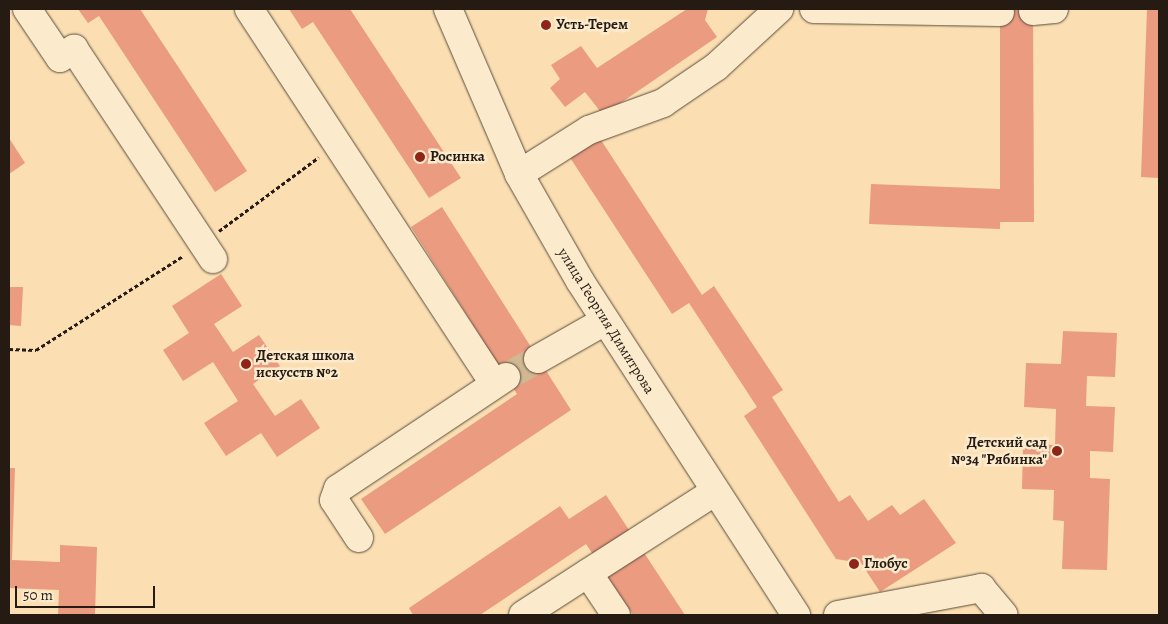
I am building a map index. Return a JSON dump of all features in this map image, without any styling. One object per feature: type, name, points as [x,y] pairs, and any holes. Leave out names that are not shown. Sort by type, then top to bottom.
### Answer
[{"type":"street","points":[[27,9],[60,58],[74,49],[208,251]]},
{"type":"street","points":[[249,9],[336,144],[500,381],[338,489],[334,500],[359,538]]},
{"type":"street","name":"улица Георгия Димитрова","points":[[448,9],[519,174],[605,320],[714,492],[796,615]]},
{"type":"street","points":[[519,174],[589,130],[663,103],[716,67],[779,9]]},
{"type":"street","points":[[814,9],[1000,12]]},
{"type":"street","points":[[538,359],[605,320]]},
{"type":"street","points":[[523,615],[714,492]]},
{"type":"street","points":[[588,573],[616,615]]},
{"type":"street","points":[[838,615],[981,588],[1004,615]]},
{"type":"path","points":[[9,349],[36,350],[208,251],[336,144]]},
{"type":"building","points":[[78,9],[140,9],[247,171],[215,192],[99,16],[88,23]]},
{"type":"building","points":[[289,9],[350,9],[461,178],[429,198],[313,22],[302,29]]},
{"type":"building","points":[[687,9],[708,9],[705,20],[717,37],[603,115],[585,92],[565,107],[550,88],[560,79],[551,65],[581,46],[597,68]]},
{"type":"building","points":[[1000,9],[1033,9],[1034,222],[1000,222],[1000,229],[869,224],[871,184],[1000,189]]},
{"type":"building","points":[[1147,9],[1159,9],[1159,178],[1141,177]]},
{"type":"building","points":[[599,137],[702,295],[714,286],[783,390],[772,397],[839,502],[850,495],[868,521],[892,505],[900,515],[924,499],[956,543],[880,592],[861,563],[836,559],[744,416],[757,407],[689,303],[672,314],[569,156]]},
{"type":"building","points":[[9,138],[25,163],[9,174]]},
{"type":"building","points":[[442,207],[571,410],[385,534],[361,499],[517,394],[411,227]]},
{"type":"building","name":"Детская школа искусств №2","points":[[221,274],[242,306],[214,324],[233,352],[259,335],[280,366],[253,384],[275,416],[301,399],[320,428],[277,457],[261,433],[226,456],[204,423],[238,401],[213,362],[183,381],[163,350],[189,333],[172,306]]},
{"type":"building","points":[[9,287],[23,287],[21,326],[9,325]]},
{"type":"building","name":"Детский сад №34 \"Рябинка\"","points":[[1063,331],[1117,333],[1115,377],[1087,376],[1086,406],[1115,407],[1113,452],[1090,451],[1090,478],[1110,479],[1107,570],[1062,569],[1064,521],[1053,520],[1054,490],[1022,489],[1023,444],[1055,445],[1056,409],[1024,407],[1026,363],[1061,364]]},
{"type":"building","points":[[9,468],[15,468],[12,560],[60,562],[60,545],[97,547],[95,615],[58,615],[59,590],[9,588]]},
{"type":"building","points":[[606,495],[685,615],[633,615],[586,544],[480,615],[413,615],[409,608],[560,506],[569,519]]},
{"type":"tunnel","points":[[506,377],[538,359]]},
{"type":"place","name":"Усть-Терем","points":[[546,25]]},
{"type":"place","name":"Росинка","points":[[420,157]]},
{"type":"place","name":"Детская школа искусств №2","points":[[246,364]]},
{"type":"place","name":"Детский сад №34 \"Рябинка\"","points":[[1057,451]]},
{"type":"place","name":"Глобус","points":[[854,564]]}]
